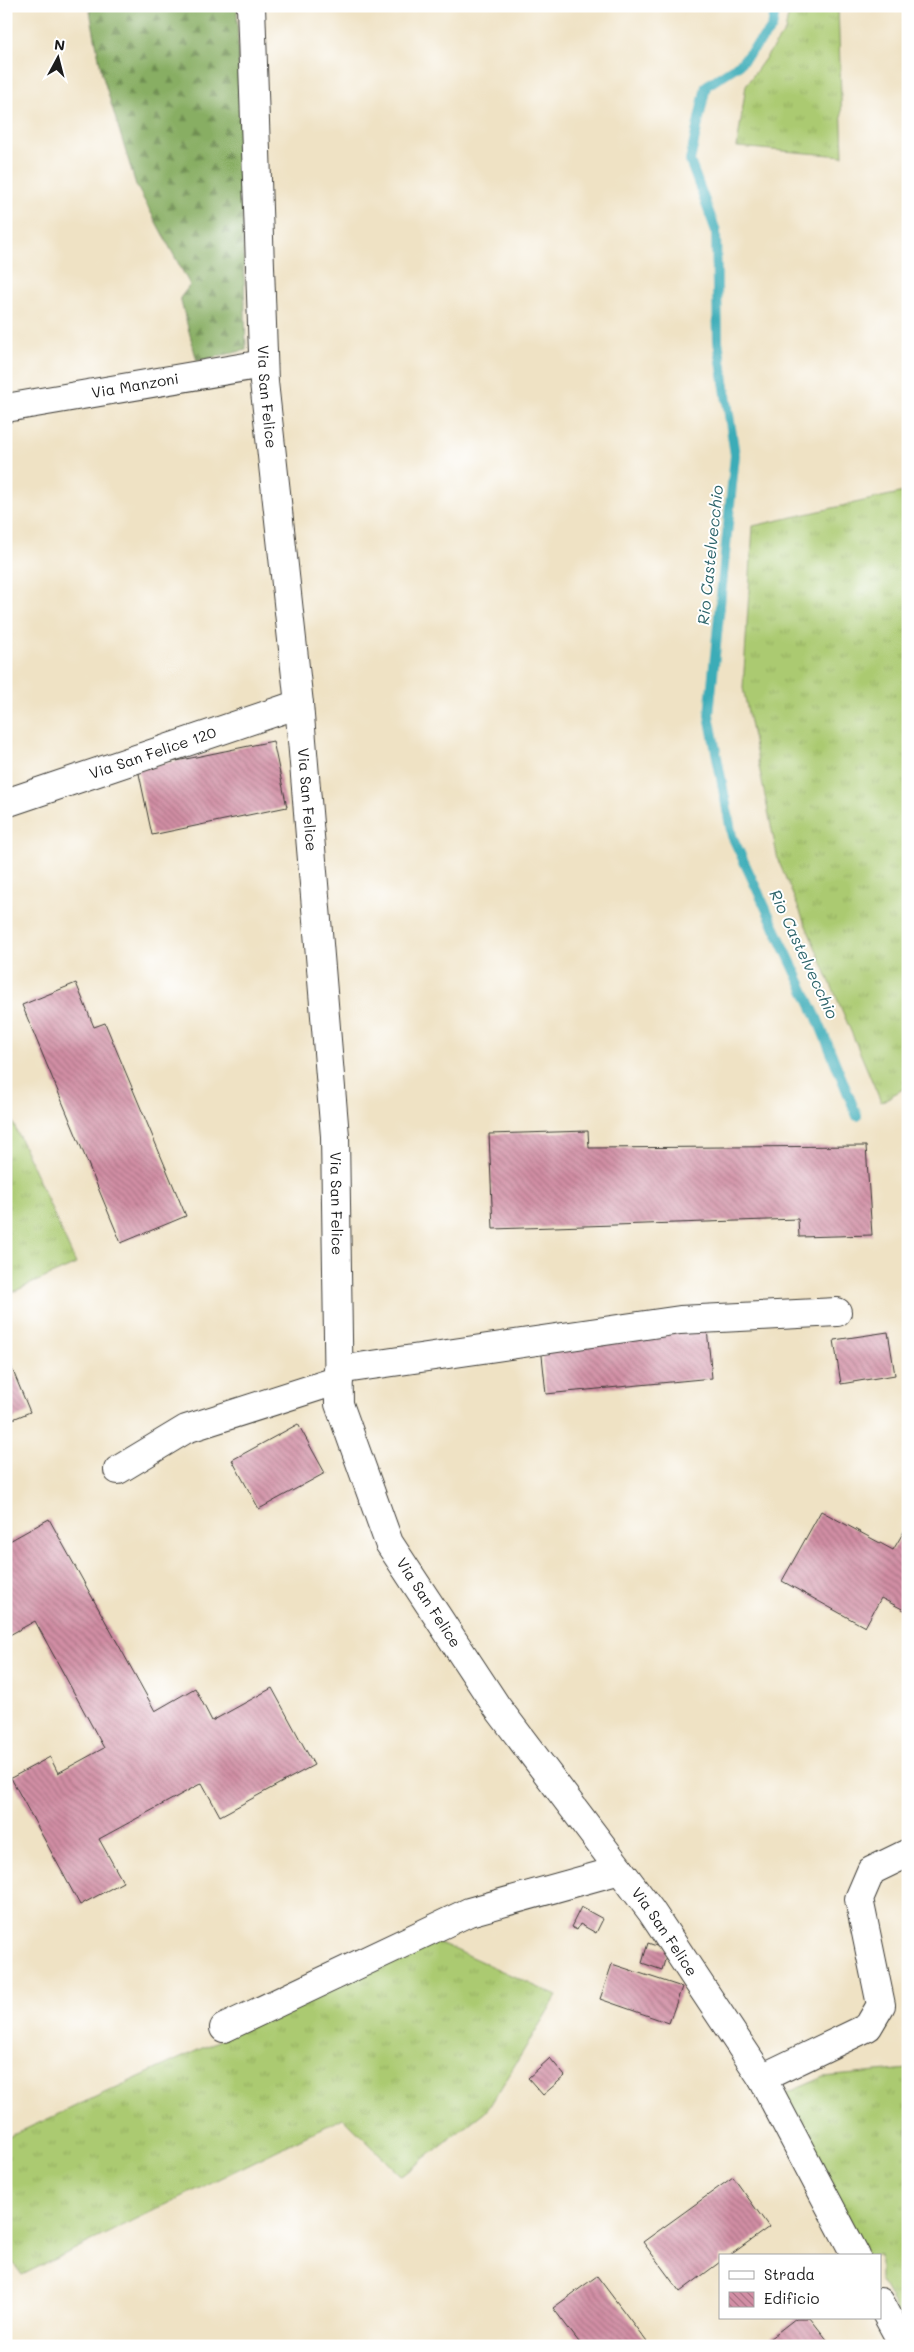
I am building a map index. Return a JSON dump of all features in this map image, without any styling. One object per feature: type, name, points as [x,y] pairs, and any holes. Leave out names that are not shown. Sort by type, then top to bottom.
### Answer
[{"type":"street","name":"Via San Felice","points":[[250,6],[264,364],[299,704],[335,1136],[339,1404],[389,1542],[497,1707],[652,1911],[762,2078],[855,2254]]},
{"type":"street","name":"Via Manzoni","points":[[6,408],[264,364]]},
{"type":"street","name":"Via San Felice 120","points":[[6,803],[299,704]]},
{"type":"street","points":[[118,1470],[186,1429],[339,1375],[680,1320],[836,1312]]},
{"type":"street","points":[[762,2078],[868,2027],[881,2005],[859,1900],[871,1871],[908,1853]]},
{"type":"street","points":[[224,2028],[469,1912],[620,1870]]},
{"type":"street","points":[[882,2306],[904,2346]]},
{"type":"green space","points":[[89,6],[237,6],[246,350],[197,361],[180,298],[190,285],[136,185],[102,74]]},
{"type":"green space","points":[[790,6],[838,6],[843,156],[737,147],[746,85],[785,31]]},
{"type":"green space","points":[[908,491],[908,1086],[881,1102],[778,860],[743,688],[753,526]]},
{"type":"green space","points":[[6,1107],[76,1264],[6,1295]]},
{"type":"green space","points":[[436,1941],[557,1996],[488,2109],[402,2176],[343,2118],[22,2275],[6,2253],[6,2138]]},
{"type":"green space","points":[[908,2069],[908,2331],[882,2284],[882,2254],[867,2254],[782,2095],[824,2077]]},
{"type":"building","points":[[273,741],[287,807],[152,835],[138,769]]},
{"type":"building","points":[[76,983],[94,1027],[105,1023],[186,1216],[121,1243],[22,1005]]},
{"type":"building","points":[[588,1131],[589,1148],[866,1146],[872,1235],[799,1237],[798,1219],[493,1229],[489,1134]]},
{"type":"building","points":[[707,1329],[712,1378],[546,1394],[541,1346]]},
{"type":"building","points":[[888,1332],[895,1375],[841,1384],[834,1340]]},
{"type":"building","points":[[6,1354],[30,1412],[6,1422]]},
{"type":"building","points":[[298,1424],[325,1473],[259,1509],[232,1460]]},
{"type":"building","points":[[821,1511],[893,1550],[906,1528],[908,1529],[908,1612],[881,1598],[865,1627],[782,1581]]},
{"type":"building","points":[[49,1519],[155,1711],[195,1688],[212,1721],[272,1688],[314,1765],[220,1816],[202,1783],[99,1839],[123,1882],[80,1905],[11,1778],[50,1757],[58,1773],[104,1748],[35,1621],[6,1637],[6,1543]]},
{"type":"building","points":[[581,1907],[603,1919],[596,1933],[580,1924],[577,1930],[571,1927]]},
{"type":"building","points":[[648,1943],[668,1950],[662,1970],[642,1963]]},
{"type":"building","points":[[612,1964],[682,1987],[669,2023],[600,1999]]},
{"type":"building","points":[[550,2058],[565,2076],[543,2095],[528,2078]]},
{"type":"building","points":[[733,2177],[769,2227],[732,2254],[719,2254],[719,2263],[680,2292],[643,2242]]},
{"type":"building","points":[[597,2276],[650,2346],[582,2346],[553,2308]]},
{"type":"building","points":[[793,2320],[812,2320],[832,2346],[760,2346]]},
{"type":"waterway","name":"Rio Castelvecchio","points":[[776,6],[772,28],[740,64],[706,86],[690,161],[716,231],[718,341],[735,455],[709,715],[732,836],[817,1018],[857,1116]]}]
